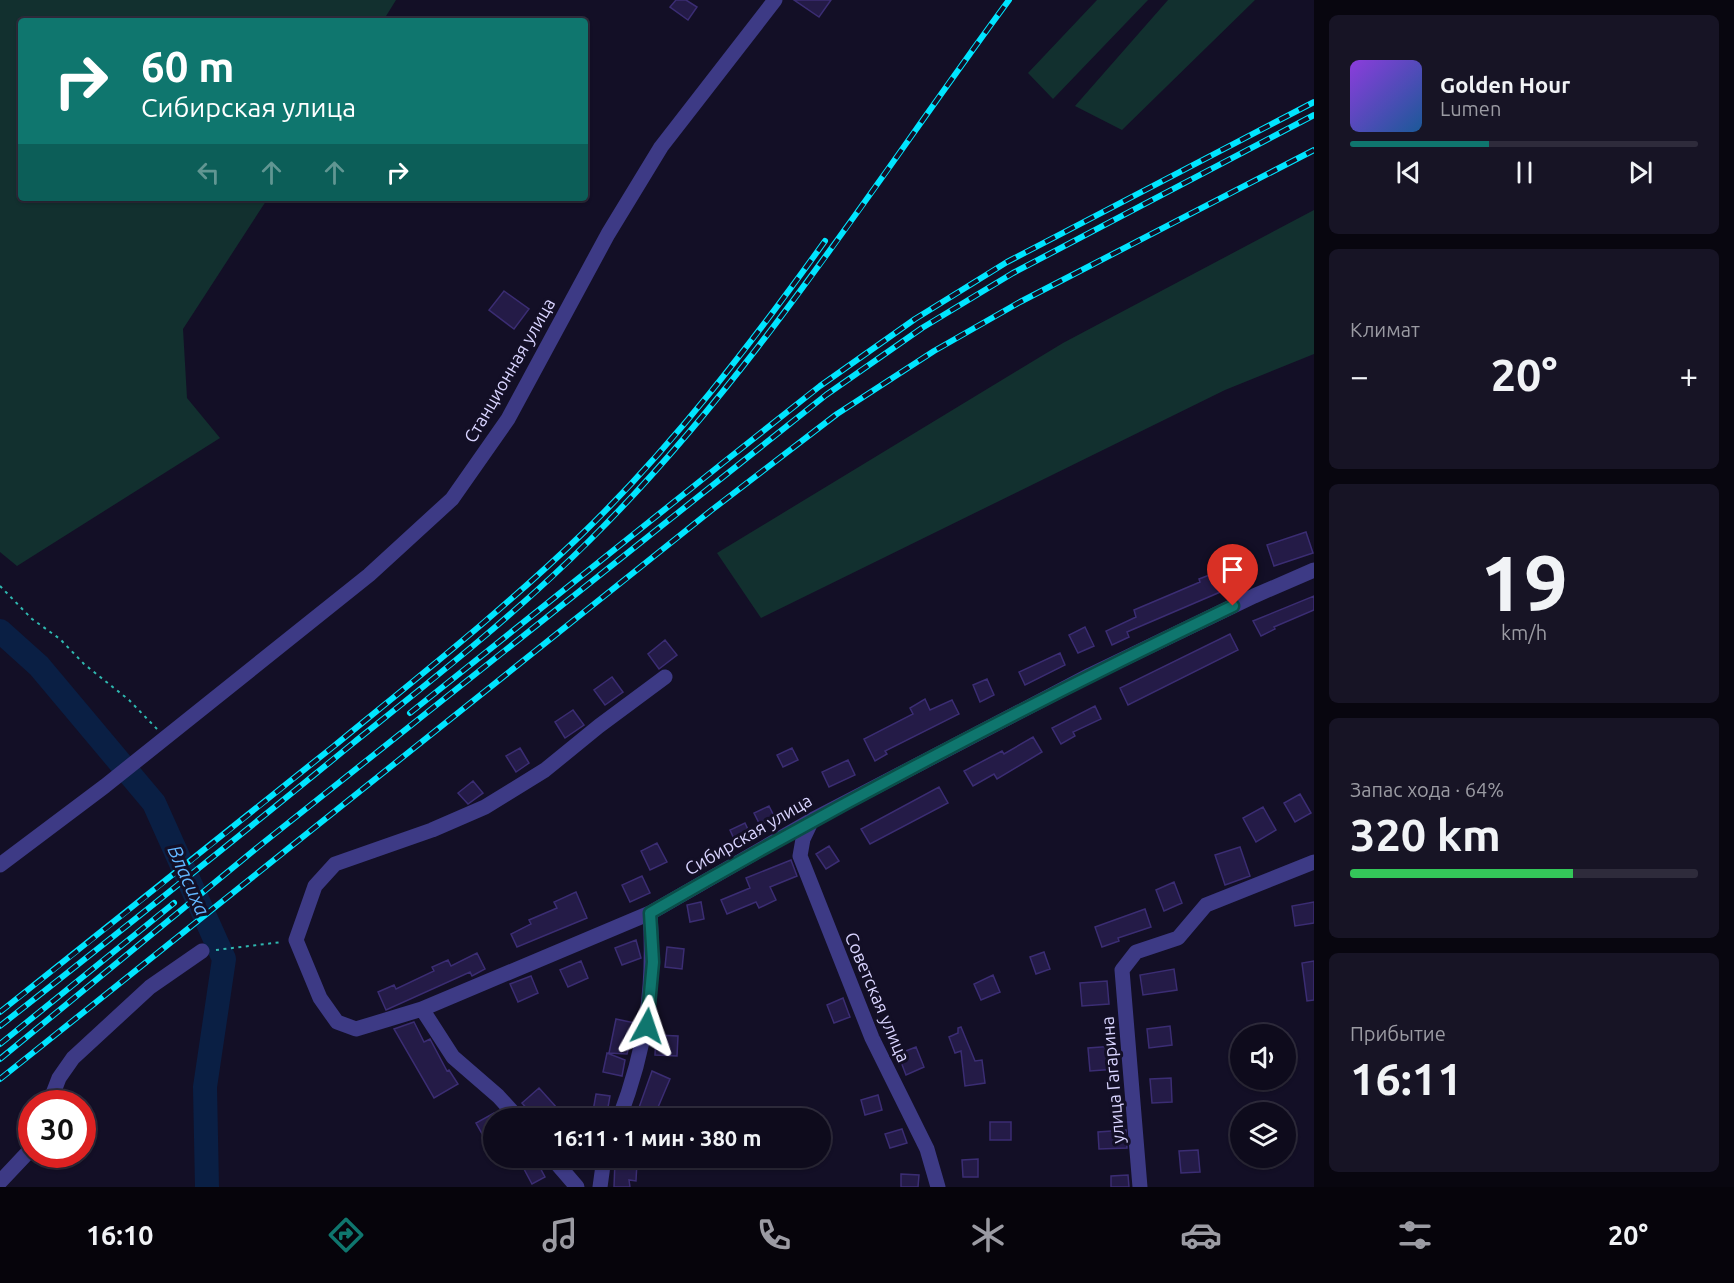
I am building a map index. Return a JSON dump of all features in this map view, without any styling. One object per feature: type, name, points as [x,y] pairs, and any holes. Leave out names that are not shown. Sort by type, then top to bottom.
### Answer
[{"type":"street","name":"Станционная улица","points":[[0,865],[105,786],[369,574],[452,499],[508,418],[609,234],[661,147],[775,0]]},
{"type":"street","name":"Сибирская улица","points":[[296,940],[320,999],[338,1022],[356,1029],[422,1009],[650,913],[812,820],[1100,670],[1254,596],[1314,570]]},
{"type":"street","points":[[296,940],[315,886],[335,864],[432,830],[485,807],[545,770],[665,677]]},
{"type":"street","name":"Советская улица","points":[[812,820],[803,839],[800,856],[872,1038],[927,1149],[938,1187]]},
{"type":"street","name":"улица Гагарина","points":[[1140,1187],[1122,970],[1136,952],[1178,938],[1206,905],[1314,862]]},
{"type":"street","points":[[622,1108],[647,1026],[653,962],[650,913]]},
{"type":"street","points":[[54,1090],[58,1078],[73,1058],[150,987],[209,950]]},
{"type":"street","points":[[422,1009],[453,1057],[509,1108]]},
{"type":"street","points":[[0,1182],[18,1163]]},
{"type":"street","points":[[561,1168],[577,1187]]},
{"type":"street","points":[[600,1187],[603,1168]]},
{"type":"path","points":[[0,586],[32,619],[60,639],[84,664],[143,712],[158,742]]},
{"type":"path","points":[[209,950],[296,940]]},
{"type":"green space","points":[[0,0],[396,0],[385,18],[18,18],[18,201],[266,201],[183,329],[187,398],[220,438],[17,566],[0,552]]},
{"type":"green space","points":[[1097,0],[1148,0],[1053,99],[1028,73]]},
{"type":"green space","points":[[1168,0],[1255,0],[1122,130],[1075,106]]},
{"type":"green space","points":[[1314,210],[1314,354],[1225,390],[761,618],[717,553],[1063,343]]},
{"type":"building","points":[[676,0],[686,0],[697,7],[688,20],[670,7]]},
{"type":"building","points":[[794,0],[831,0],[819,17]]},
{"type":"building","points":[[504,291],[529,309],[514,329],[489,310]]},
{"type":"building","points":[[1306,532],[1313,553],[1274,566],[1267,545]]},
{"type":"building","points":[[1246,561],[1253,578],[1127,632],[1129,637],[1112,645],[1106,631],[1136,617],[1134,610],[1200,582],[1199,579]]},
{"type":"building","points":[[1314,596],[1314,610],[1274,627],[1275,629],[1261,636],[1253,621]]},
{"type":"building","points":[[1085,627],[1094,646],[1078,653],[1069,635]]},
{"type":"building","points":[[1230,634],[1238,650],[1128,705],[1120,688]]},
{"type":"building","points":[[665,640],[677,655],[659,669],[648,654]]},
{"type":"building","points":[[1060,653],[1065,665],[1025,685],[1019,672]]},
{"type":"building","points":[[612,677],[623,692],[605,705],[594,690]]},
{"type":"building","points":[[987,679],[994,695],[980,702],[973,685]]},
{"type":"building","points":[[925,699],[930,710],[952,700],[959,714],[885,751],[887,754],[875,761],[864,739],[913,714],[910,708]]},
{"type":"building","points":[[1095,706],[1101,719],[1073,732],[1075,736],[1061,744],[1052,728]]},
{"type":"building","points":[[573,710],[584,725],[565,738],[555,722]]},
{"type":"building","points":[[1033,737],[1042,752],[997,779],[994,774],[973,786],[964,771],[1002,751],[1004,754]]},
{"type":"building","points":[[520,748],[529,763],[516,772],[506,756]]},
{"type":"building","points":[[792,748],[798,760],[783,767],[777,755]]},
{"type":"building","points":[[848,760],[855,775],[829,787],[822,772]]},
{"type":"building","points":[[473,781],[483,793],[468,804],[458,793]]},
{"type":"building","points":[[939,787],[948,803],[870,844],[861,829]]},
{"type":"building","points":[[1300,794],[1311,813],[1295,822],[1284,803]]},
{"type":"building","points":[[769,806],[775,818],[760,825],[754,813]]},
{"type":"building","points":[[1263,807],[1276,830],[1256,842],[1243,818]]},
{"type":"building","points":[[745,823],[751,836],[736,843],[730,830]]},
{"type":"building","points":[[657,843],[667,862],[650,870],[641,851]]},
{"type":"building","points":[[829,846],[839,861],[826,869],[816,854]]},
{"type":"building","points":[[1240,847],[1250,876],[1225,885],[1215,855]]},
{"type":"building","points":[[791,860],[797,876],[770,887],[776,900],[759,908],[756,902],[727,914],[721,900],[750,888],[746,878]]},
{"type":"building","points":[[642,876],[650,893],[630,902],[622,885]]},
{"type":"building","points":[[1174,882],[1182,903],[1164,911],[1156,890]]},
{"type":"building","points":[[576,892],[587,918],[517,947],[511,934],[531,924],[529,920],[557,908],[554,902]]},
{"type":"building","points":[[701,902],[704,919],[690,922],[687,905]]},
{"type":"building","points":[[1314,902],[1314,923],[1295,926],[1292,906]]},
{"type":"building","points":[[1145,909],[1151,927],[1118,938],[1119,941],[1102,947],[1095,927]]},
{"type":"building","points":[[636,940],[641,958],[622,965],[615,948]]},
{"type":"building","points":[[667,947],[684,949],[682,969],[665,967]]},
{"type":"building","points":[[1044,952],[1050,969],[1036,974],[1030,957]]},
{"type":"building","points":[[477,953],[485,969],[472,976],[470,972],[386,1010],[378,992],[394,985],[396,989],[434,971],[432,967],[448,960],[451,966]]},
{"type":"building","points":[[581,961],[588,978],[568,987],[560,970]]},
{"type":"building","points":[[1314,961],[1314,1000],[1307,1001],[1302,963]]},
{"type":"building","points":[[1174,969],[1177,990],[1143,995],[1140,975]]},
{"type":"building","points":[[993,975],[1000,992],[981,1000],[974,984]]},
{"type":"building","points":[[531,976],[538,993],[518,1002],[510,984]]},
{"type":"building","points":[[1107,981],[1109,1004],[1082,1006],[1080,983]]},
{"type":"building","points":[[843,998],[850,1017],[834,1023],[827,1005]]},
{"type":"building","points":[[616,1019],[635,1023],[627,1054],[609,1053]]},
{"type":"building","points":[[414,1022],[424,1042],[430,1039],[447,1071],[449,1070],[458,1084],[434,1098],[394,1029]]},
{"type":"building","points":[[1170,1026],[1172,1045],[1149,1048],[1147,1029]]},
{"type":"building","points":[[961,1027],[975,1061],[982,1060],[985,1083],[965,1086],[961,1051],[955,1053],[949,1037],[958,1033],[958,1028]]},
{"type":"building","points":[[656,1035],[678,1036],[677,1056],[655,1055]]},
{"type":"building","points":[[1115,1046],[1117,1069],[1090,1071],[1088,1048]]},
{"type":"building","points":[[916,1047],[924,1067],[906,1075],[898,1054]]},
{"type":"building","points":[[607,1053],[625,1060],[622,1076],[603,1072]]},
{"type":"building","points":[[652,1071],[670,1079],[658,1108],[639,1108]]},
{"type":"building","points":[[1171,1078],[1172,1102],[1152,1103],[1150,1079]]},
{"type":"building","points":[[539,1088],[557,1108],[526,1108],[522,1103]]},
{"type":"building","points":[[596,1094],[610,1096],[608,1108],[594,1108]]},
{"type":"building","points":[[878,1095],[882,1110],[865,1115],[861,1100]]},
{"type":"building","points":[[483,1119],[483,1135],[476,1123]]},
{"type":"building","points":[[990,1122],[1011,1122],[1011,1140],[990,1140]]},
{"type":"building","points":[[902,1129],[907,1143],[890,1148],[885,1134]]},
{"type":"building","points":[[1126,1130],[1127,1148],[1099,1149],[1098,1132]]},
{"type":"building","points":[[1198,1150],[1200,1172],[1181,1173],[1179,1151]]},
{"type":"building","points":[[978,1159],[978,1177],[963,1177],[962,1160]]},
{"type":"building","points":[[540,1168],[545,1177],[532,1184],[524,1169]]},
{"type":"building","points":[[615,1168],[637,1168],[636,1181],[629,1180],[630,1187],[614,1187]]},
{"type":"building","points":[[901,1174],[919,1175],[918,1187],[901,1187]]},
{"type":"building","points":[[1128,1175],[1129,1187],[1111,1187],[1111,1176]]},
{"type":"waterway","name":"Власиха","points":[[0,631],[39,666],[154,803],[224,959],[205,1087],[207,1187]]},
{"type":"railway","points":[[0,1026],[504,620],[590,540],[649,478],[758,347],[1009,0]]},
{"type":"railway","points":[[410,713],[820,386],[915,319],[1007,262],[1314,102]]},
{"type":"railway","points":[[0,1059],[258,847],[826,395],[922,328],[1013,273],[1314,115]]},
{"type":"railway","points":[[0,1079],[713,509],[837,414],[934,351],[1020,302],[1314,150]]},
{"type":"railway","points":[[0,1012],[460,643],[581,535],[647,466],[709,394],[825,241]]},
{"type":"railway","points":[[0,1044],[174,903]]},
{"type":"route","points":[[647,1026],[653,962],[650,913],[812,820],[1090,675],[1233,606]]}]
